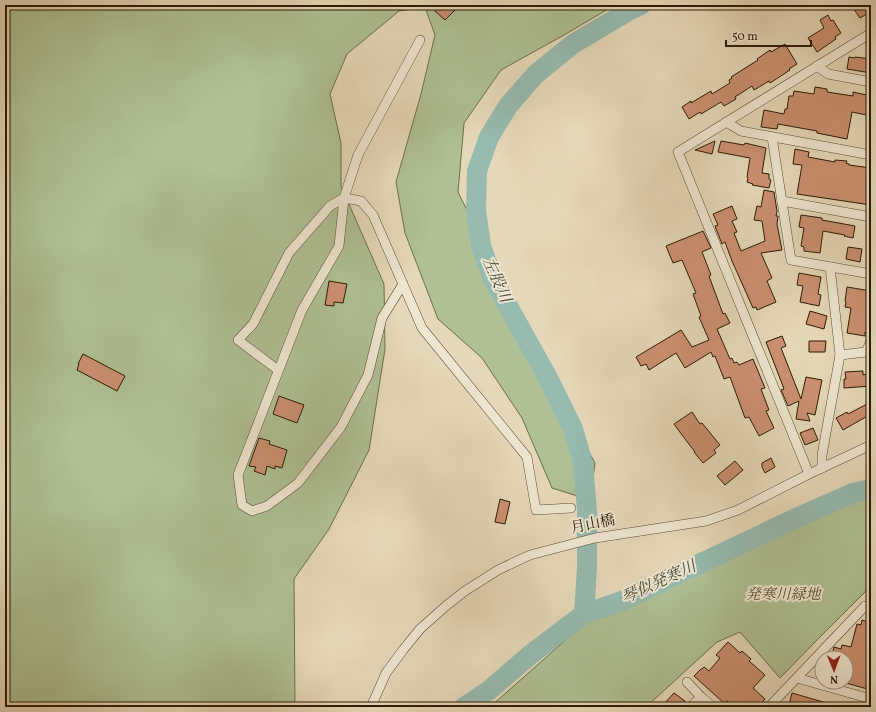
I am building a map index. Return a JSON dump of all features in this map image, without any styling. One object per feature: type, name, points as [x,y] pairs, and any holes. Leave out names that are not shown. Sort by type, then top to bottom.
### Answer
[{"type":"street","points":[[809,474],[678,152],[871,33]]},
{"type":"street","points":[[403,284],[382,318],[368,375],[341,427],[298,484],[267,506],[252,512],[242,505],[238,475],[302,310],[339,246],[344,198],[358,154],[420,40]]},
{"type":"street","points":[[817,66],[828,74],[871,82]]},
{"type":"street","points":[[726,122],[741,131],[871,155]]},
{"type":"street","points":[[772,137],[791,260],[871,274]]},
{"type":"street","points":[[278,370],[238,340],[253,324],[289,253],[330,206],[344,198],[361,201],[374,215],[422,328],[527,457],[536,510],[571,508]]},
{"type":"street","points":[[782,201],[871,217]]},
{"type":"street","points":[[822,468],[822,454],[840,355],[830,267]]},
{"type":"street","points":[[840,355],[866,352],[871,341]]},
{"type":"street","name":"月山橋","points":[[371,707],[386,673],[420,628],[465,590],[498,570],[530,555],[595,538],[706,521],[738,510],[871,445]]},
{"type":"street","points":[[769,707],[865,606],[871,608]]},
{"type":"street","points":[[796,678],[871,699]]},
{"type":"street","points":[[687,682],[713,707]]},
{"type":"street","points":[[691,707],[701,696]]},
{"type":"green space","points":[[5,5],[615,5],[501,70],[464,123],[458,192],[503,283],[523,348],[563,404],[595,463],[590,500],[552,488],[522,418],[482,358],[438,319],[405,233],[396,182],[421,94],[435,35],[425,7],[399,11],[347,54],[330,94],[341,143],[341,186],[384,284],[385,349],[369,450],[329,529],[294,579],[295,707],[5,707]]},
{"type":"green space","name":"発寒川緑地","points":[[871,495],[871,586],[780,678],[740,632],[717,642],[646,707],[490,707],[586,622],[812,520],[850,498]]},
{"type":"building","points":[[441,5],[460,5],[445,20],[435,11]]},
{"type":"building","points":[[851,5],[865,5],[870,12],[860,18]]},
{"type":"building","points":[[828,15],[841,33],[835,37],[836,39],[817,52],[808,38],[824,28],[820,20]]},
{"type":"building","points":[[785,44],[797,64],[789,69],[790,70],[770,83],[769,81],[754,90],[752,86],[735,97],[736,99],[724,106],[721,102],[701,114],[700,112],[689,119],[682,107],[711,91],[712,94],[730,83],[729,80],[732,78],[731,77],[758,60],[757,59],[770,50],[771,52]]},
{"type":"building","points":[[849,57],[871,59],[871,73],[847,69]]},
{"type":"building","points":[[815,87],[827,89],[827,92],[853,96],[853,92],[871,96],[871,116],[852,112],[847,139],[817,133],[817,131],[778,124],[777,129],[761,127],[764,110],[784,114],[785,109],[787,109],[789,96],[793,96],[794,91],[814,94]]},
{"type":"building","points":[[715,141],[712,154],[695,150]]},
{"type":"building","points":[[721,141],[744,145],[745,143],[766,148],[762,173],[769,174],[769,179],[771,180],[769,188],[752,185],[753,184],[747,182],[750,158],[718,152]]},
{"type":"building","points":[[795,149],[809,152],[808,157],[835,162],[835,160],[847,161],[846,163],[849,165],[871,168],[871,205],[797,194],[802,165],[793,164]]},
{"type":"building","points":[[764,190],[774,192],[777,211],[776,216],[778,216],[777,224],[782,250],[761,253],[772,278],[767,281],[776,302],[757,310],[756,307],[753,308],[725,242],[722,244],[715,226],[718,225],[713,214],[732,206],[737,219],[732,221],[737,232],[734,233],[741,251],[765,241],[762,221],[754,220],[757,206],[761,207]]},
{"type":"building","points":[[801,215],[822,218],[822,220],[855,226],[853,238],[823,231],[820,253],[804,251],[804,247],[801,246],[804,228],[799,227]]},
{"type":"building","points":[[703,231],[711,248],[702,252],[711,275],[709,276],[723,314],[725,313],[730,323],[717,329],[730,359],[732,358],[734,363],[737,362],[739,365],[753,359],[765,388],[761,389],[769,410],[766,411],[774,428],[759,436],[749,417],[745,418],[730,377],[724,379],[715,356],[713,357],[711,352],[685,368],[676,353],[649,370],[646,364],[641,366],[636,357],[681,330],[692,347],[709,340],[699,317],[701,316],[693,294],[696,293],[682,260],[673,263],[666,246]]},
{"type":"building","points":[[848,247],[862,249],[860,262],[846,259]]},
{"type":"building","points":[[799,273],[821,277],[818,294],[821,295],[819,306],[800,302],[803,286],[797,285]]},
{"type":"building","points":[[329,281],[347,284],[343,303],[334,302],[334,306],[325,305]]},
{"type":"building","points":[[847,287],[871,291],[871,310],[867,333],[865,332],[865,336],[847,333],[851,308],[845,307]]},
{"type":"building","points":[[810,311],[827,316],[824,329],[806,324]]},
{"type":"building","points":[[782,336],[786,346],[781,348],[801,399],[806,377],[822,380],[815,415],[807,413],[810,421],[796,419],[799,401],[788,406],[781,390],[784,389],[766,342]]},
{"type":"building","points":[[809,341],[826,341],[825,352],[809,352]]},
{"type":"building","points":[[83,354],[125,376],[117,391],[77,370]]},
{"type":"building","points":[[863,371],[863,375],[871,373],[871,386],[844,388],[844,379],[846,379],[845,372]]},
{"type":"building","points":[[279,396],[304,405],[297,423],[273,414]]},
{"type":"building","points":[[871,402],[871,414],[843,430],[836,418],[847,412],[848,414]]},
{"type":"building","points":[[692,412],[700,424],[702,423],[720,445],[714,450],[716,453],[703,463],[674,424]]},
{"type":"building","points":[[813,428],[818,440],[805,445],[800,433]]},
{"type":"building","points":[[259,438],[270,441],[269,444],[287,450],[282,468],[275,466],[275,469],[267,466],[265,475],[254,471],[256,467],[249,466]]},
{"type":"building","points":[[771,458],[775,467],[765,473],[762,463]]},
{"type":"building","points":[[735,461],[743,470],[725,485],[717,476]]},
{"type":"building","points":[[500,499],[510,502],[505,524],[495,522]]},
{"type":"building","points":[[862,620],[871,623],[871,690],[854,685],[854,650],[833,650],[834,647],[841,649],[842,645],[851,647],[857,624],[861,625]]},
{"type":"building","points":[[728,642],[740,653],[742,651],[751,659],[749,661],[765,675],[753,688],[765,699],[758,707],[734,707],[727,701],[725,704],[694,676],[704,667],[709,671],[720,658],[716,655]]},
{"type":"building","points":[[674,693],[685,701],[679,707],[661,707]]},
{"type":"building","points":[[792,693],[830,704],[830,707],[795,707],[789,705]]},
{"type":"waterway","name":"左股川","points":[[584,614],[587,568],[587,510],[583,463],[573,429],[548,378],[493,279],[481,246],[476,210],[477,171],[489,137],[508,106],[536,74],[573,44],[641,5]]},
{"type":"waterway","name":"琴似発寒川","points":[[464,707],[488,691],[530,655],[584,614],[619,602],[794,519],[853,493],[871,489]]}]
